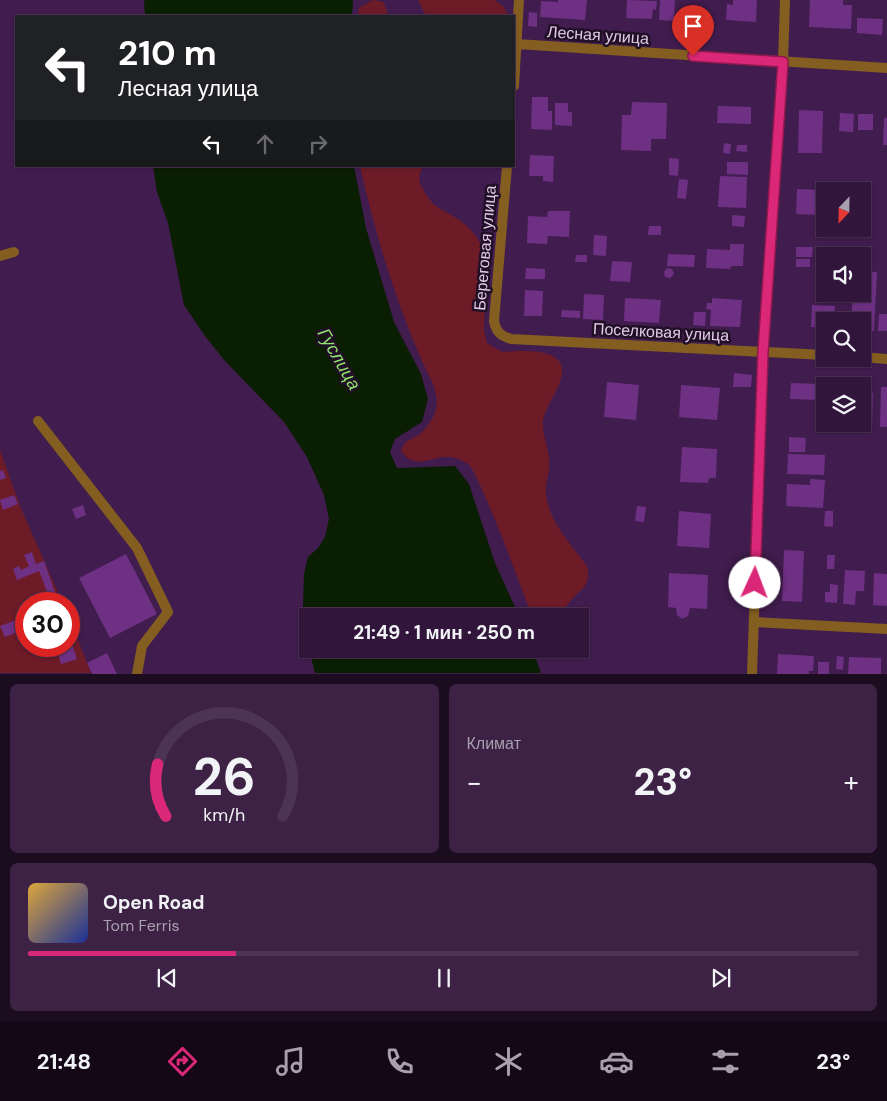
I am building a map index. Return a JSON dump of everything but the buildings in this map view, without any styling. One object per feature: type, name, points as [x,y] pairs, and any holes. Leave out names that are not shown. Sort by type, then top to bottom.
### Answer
[{"type":"street","points":[[515,72],[519,0]]},
{"type":"street","points":[[752,674],[763,352],[783,62],[785,0]]},
{"type":"street","name":"Лесная улица","points":[[517,44],[887,68]]},
{"type":"street","name":"Береговая улица","points":[[498,332],[494,321],[507,167]]},
{"type":"street","points":[[0,256],[14,252]]},
{"type":"street","name":"Поселковая улица","points":[[498,332],[504,337],[511,339],[816,355]]},
{"type":"street","points":[[871,358],[887,359]]},
{"type":"street","points":[[38,421],[137,548],[168,612],[142,646],[137,674]]},
{"type":"street","points":[[754,622],[887,629]]},
{"type":"shaded area","points":[[373,0],[383,2],[387,15],[358,15],[359,8]]},
{"type":"shaded area","points":[[418,0],[494,0],[503,6],[508,15],[426,15]]},
{"type":"shaded area","points":[[360,167],[423,167],[420,181],[428,198],[437,207],[467,226],[479,240],[484,251],[487,263],[484,330],[487,343],[504,352],[539,352],[555,357],[559,361],[562,367],[560,383],[543,421],[549,463],[546,493],[551,513],[556,523],[587,566],[588,572],[586,585],[566,608],[529,608],[482,488],[468,464],[450,457],[418,462],[412,461],[401,451],[407,442],[420,434],[430,423],[434,416],[437,402],[433,383],[411,335],[379,240]]},
{"type":"shaded area","points":[[0,450],[20,506],[58,592],[15,592],[15,657],[80,657],[80,645],[91,673],[0,673]]},
{"type":"water","points":[[144,0],[353,0],[352,15],[145,15]]},
{"type":"water","name":"Гуслица","points":[[153,167],[354,167],[366,228],[394,322],[421,374],[428,399],[422,422],[395,439],[390,452],[397,468],[455,466],[469,484],[495,563],[515,608],[303,608],[304,574],[308,557],[318,548],[325,537],[329,519],[324,495],[307,457],[284,422],[225,361],[184,305],[168,223],[157,192]]},
{"type":"water","points":[[311,658],[535,658],[541,673],[315,673]]},
{"type":"route","points":[[693,56],[783,62],[763,352],[755,583]]}]
